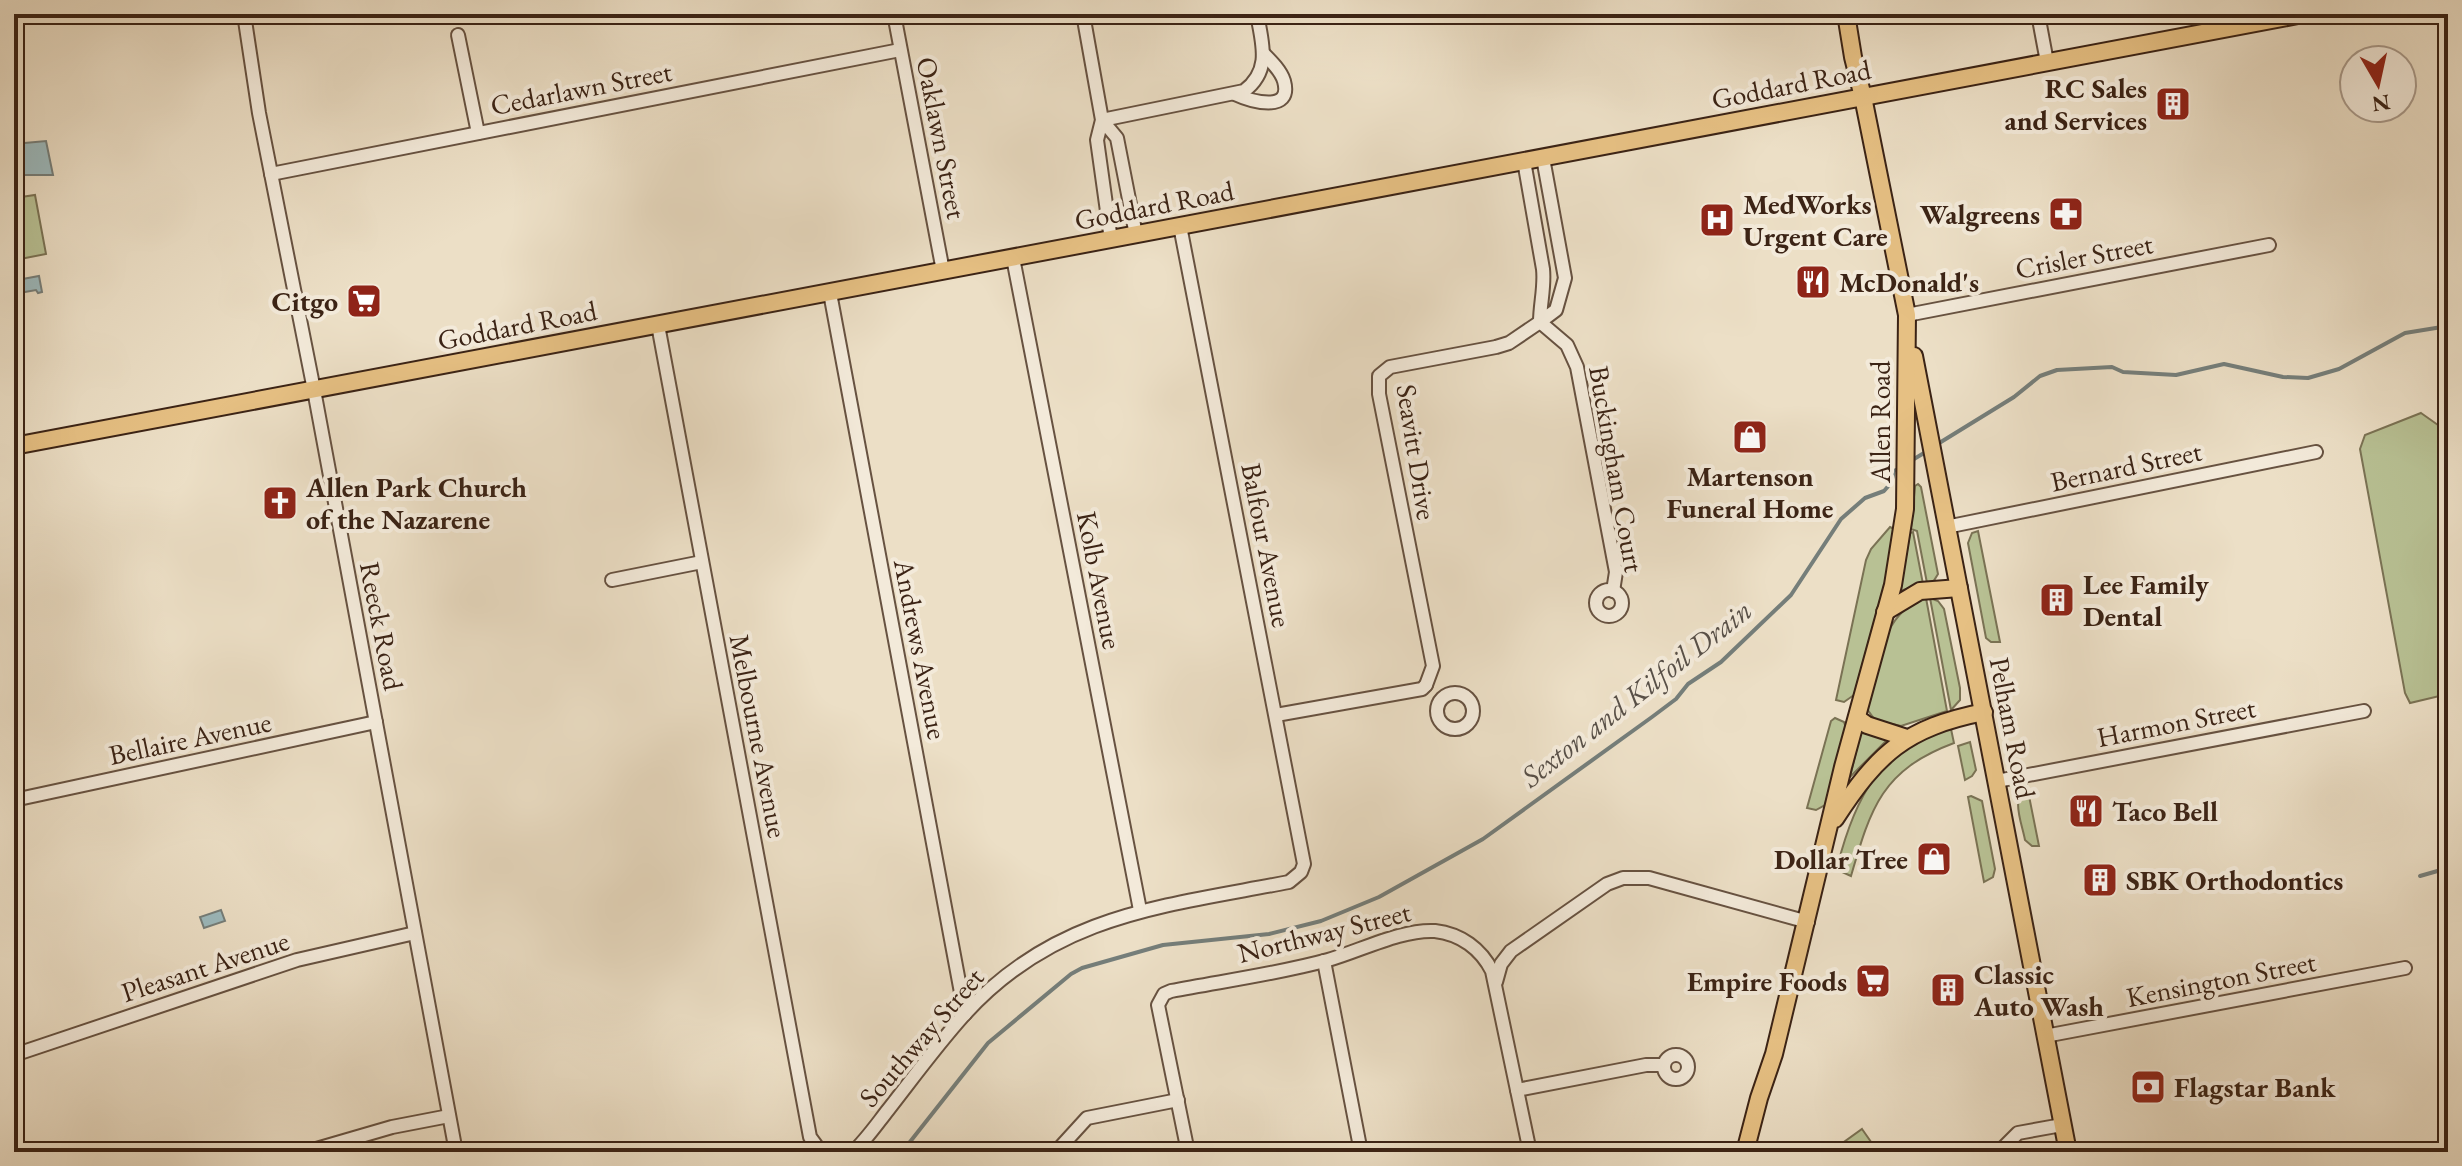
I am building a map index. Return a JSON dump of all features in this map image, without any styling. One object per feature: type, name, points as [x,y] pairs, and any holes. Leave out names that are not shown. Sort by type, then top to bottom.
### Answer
[{"type":"main road","name":"Allen Road","points":[[1745,1152],[1808,922],[1902,542],[1906,482],[1907,315],[1846,14]]},
{"type":"main road","name":"Goddard Road","points":[[14,446],[2047,62],[2227,21],[2303,14]]},
{"type":"main road","name":"Pelham Road","points":[[1907,315],[2068,1152]]},
{"type":"main road","points":[[1885,612],[1920,591],[1959,588]]},
{"type":"main road","name":"Allen Road","points":[[1830,827],[1860,781],[1885,754],[1907,738],[1949,719],[1984,712]]},
{"type":"main road","points":[[1857,718],[1867,725],[1907,738]]},
{"type":"street","name":"Reeck Road","points":[[244,14],[271,174],[456,1152]]},
{"type":"street","name":"Oaklawn Street","points":[[894,14],[943,271]]},
{"type":"street","points":[[1083,14],[1102,120],[1097,140],[1111,240]]},
{"type":"street","points":[[1102,120],[1235,94],[1250,86],[1261,71],[1264,54],[1257,14]]},
{"type":"street","points":[[2038,14],[2047,62]]},
{"type":"street","points":[[458,35],[478,133]]},
{"type":"street","name":"Cedarlawn Street","points":[[271,174],[900,50]]},
{"type":"street","points":[[1235,94],[1266,104],[1277,101],[1284,92],[1284,81],[1264,54]]},
{"type":"street","points":[[1102,120],[1117,138],[1136,235]]},
{"type":"street","points":[[1540,322],[1556,310],[1565,278],[1543,158]]},
{"type":"street","points":[[1524,161],[1545,285],[1540,322]]},
{"type":"street","name":"Balfour Avenue","points":[[1180,226],[1304,857],[1301,872]]},
{"type":"street","name":"Crisler Street","points":[[1907,315],[2269,245]]},
{"type":"street","name":"Kolb Avenue","points":[[1013,258],[1140,910]]},
{"type":"street","name":"Andrews Avenue","points":[[830,293],[965,1014]]},
{"type":"street","name":"Buckingham Court","points":[[1540,322],[1567,345],[1577,367],[1616,572],[1613,591]]},
{"type":"street","name":"Seavitt Drive","points":[[1426,685],[1433,666],[1379,394],[1379,376],[1395,365],[1509,343],[1540,322]]},
{"type":"street","name":"Melbourne Avenue","points":[[658,325],[810,1137],[821,1152]]},
{"type":"street","name":"Bernard Street","points":[[1946,527],[2316,452]]},
{"type":"street","points":[[612,580],[702,562]]},
{"type":"street","points":[[1276,715],[1422,689],[1426,685],[1442,698]]},
{"type":"street","name":"Harmon Street","points":[[1997,781],[2364,711]]},
{"type":"street","name":"Bellaire Avenue","points":[[14,800],[376,722]]},
{"type":"street","name":"Southway Street","points":[[853,1152],[965,1014],[1004,978],[1047,948],[1094,925],[1140,910],[1289,882],[1301,872]]},
{"type":"street","points":[[1496,982],[1501,964],[1511,951],[1607,884],[1623,878],[1649,878],[1808,922]]},
{"type":"street","name":"Northway Street","points":[[1178,1100],[1158,1005],[1171,991],[1324,961],[1409,933],[1436,931],[1455,936],[1479,950],[1488,963],[1496,982],[1530,1152]]},
{"type":"street","name":"Pleasant Avenue","points":[[14,1055],[297,960],[415,933]]},
{"type":"street","points":[[1324,961],[1361,1152]]},
{"type":"street","name":"Kensington Street","points":[[2045,1036],[2405,968]]},
{"type":"street","points":[[1517,1090],[1646,1065],[1664,1065]]},
{"type":"street","points":[[1056,1152],[1087,1118],[1178,1100],[1188,1152]]},
{"type":"street","points":[[306,1152],[392,1127],[449,1116]]},
{"type":"street","points":[[1999,1152],[2018,1133],[2062,1125]]},
{"type":"green space","points":[[35,195],[46,254],[15,260],[14,198]]},
{"type":"green space","points":[[2421,413],[2438,425],[2448,476],[2448,694],[2410,703],[2405,693],[2360,449],[2365,435]]},
{"type":"green space","points":[[1918,484],[1938,574],[1933,582],[1927,583],[1917,531],[1911,529],[1915,486]]},
{"type":"green space","points":[[1890,527],[1896,530],[1888,571],[1854,695],[1844,702],[1836,700],[1866,560],[1871,549]]},
{"type":"green space","points":[[1978,531],[2000,642],[1991,642],[1986,638],[1968,543],[1972,533]]},
{"type":"green space","points":[[1913,532],[1923,584],[1900,591],[1910,533]]},
{"type":"green space","points":[[1926,598],[1947,711],[1901,726],[1875,720],[1867,709],[1883,644],[1899,616],[1911,605]]},
{"type":"green space","points":[[1930,598],[1938,601],[1944,609],[1960,688],[1960,700],[1951,710]]},
{"type":"green space","points":[[1835,718],[1844,722],[1846,728],[1825,805],[1816,810],[1807,808],[1831,721]]},
{"type":"green space","points":[[1951,729],[1954,743],[1910,765],[1883,794],[1865,830],[1851,876],[1842,872],[1838,864],[1844,842],[1874,778],[1906,746]]},
{"type":"green space","points":[[1861,731],[1886,741],[1850,777]]},
{"type":"green space","points":[[1970,742],[1976,770],[1965,780],[1958,746]]},
{"type":"green space","points":[[2027,786],[2039,846],[2032,846],[2025,840],[2020,819],[2019,797]]},
{"type":"green space","points":[[1968,797],[1982,801],[1995,869],[1993,877],[1984,882]]},
{"type":"green space","points":[[1862,1129],[1876,1149],[1872,1152],[1830,1152]]},
{"type":"water","points":[[46,141],[53,175],[14,175],[14,144]]},
{"type":"water","points":[[39,276],[42,292],[19,293],[17,280]]},
{"type":"water","points":[[221,910],[225,921],[204,928],[200,917]]},
{"type":"waterway","name":"Sexton and Kilfoil Drain","points":[[1936,445],[2014,397],[2040,376],[2057,370],[2112,367],[2123,372],[2176,375],[2224,364],[2283,377],[2308,378],[2339,369],[2405,333],[2448,326]]},
{"type":"waterway","name":"Sexton and Kilfoil Drain","points":[[1909,462],[1929,450]]},
{"type":"waterway","name":"Sexton and Kilfoil Drain","points":[[902,1152],[988,1043],[1082,968],[1163,945],[1269,934],[1321,921],[1379,897],[1483,839],[1652,717],[1676,699],[1688,684],[1721,662],[1791,595],[1841,519],[1865,498],[1884,491],[1891,483],[1894,471],[1902,467]]},
{"type":"waterway","points":[[2420,876],[2448,868]]},
{"type":"place","name":"RC Sales and Services","points":[[2173,104]]},
{"type":"place","name":"Walgreens","points":[[2066,214]]},
{"type":"place","name":"MedWorks Urgent Care","points":[[1717,220]]},
{"type":"place","name":"McDonald's","points":[[1813,282]]},
{"type":"place","name":"Citgo","points":[[364,301]]},
{"type":"place","name":"Martenson Funeral Home","points":[[1750,437]]},
{"type":"place","name":"Allen Park Church of the Nazarene","points":[[280,503]]},
{"type":"place","name":"Lee Family Dental","points":[[2057,600]]},
{"type":"place","name":"Taco Bell","points":[[2086,811]]},
{"type":"place","name":"Dollar Tree","points":[[1934,859]]},
{"type":"place","name":"SBK Orthodontics","points":[[2100,880]]},
{"type":"place","name":"Empire Foods","points":[[1873,981]]},
{"type":"place","name":"Classic Auto Wash","points":[[1948,990]]},
{"type":"place","name":"Flagstar Bank","points":[[2148,1087]]}]
